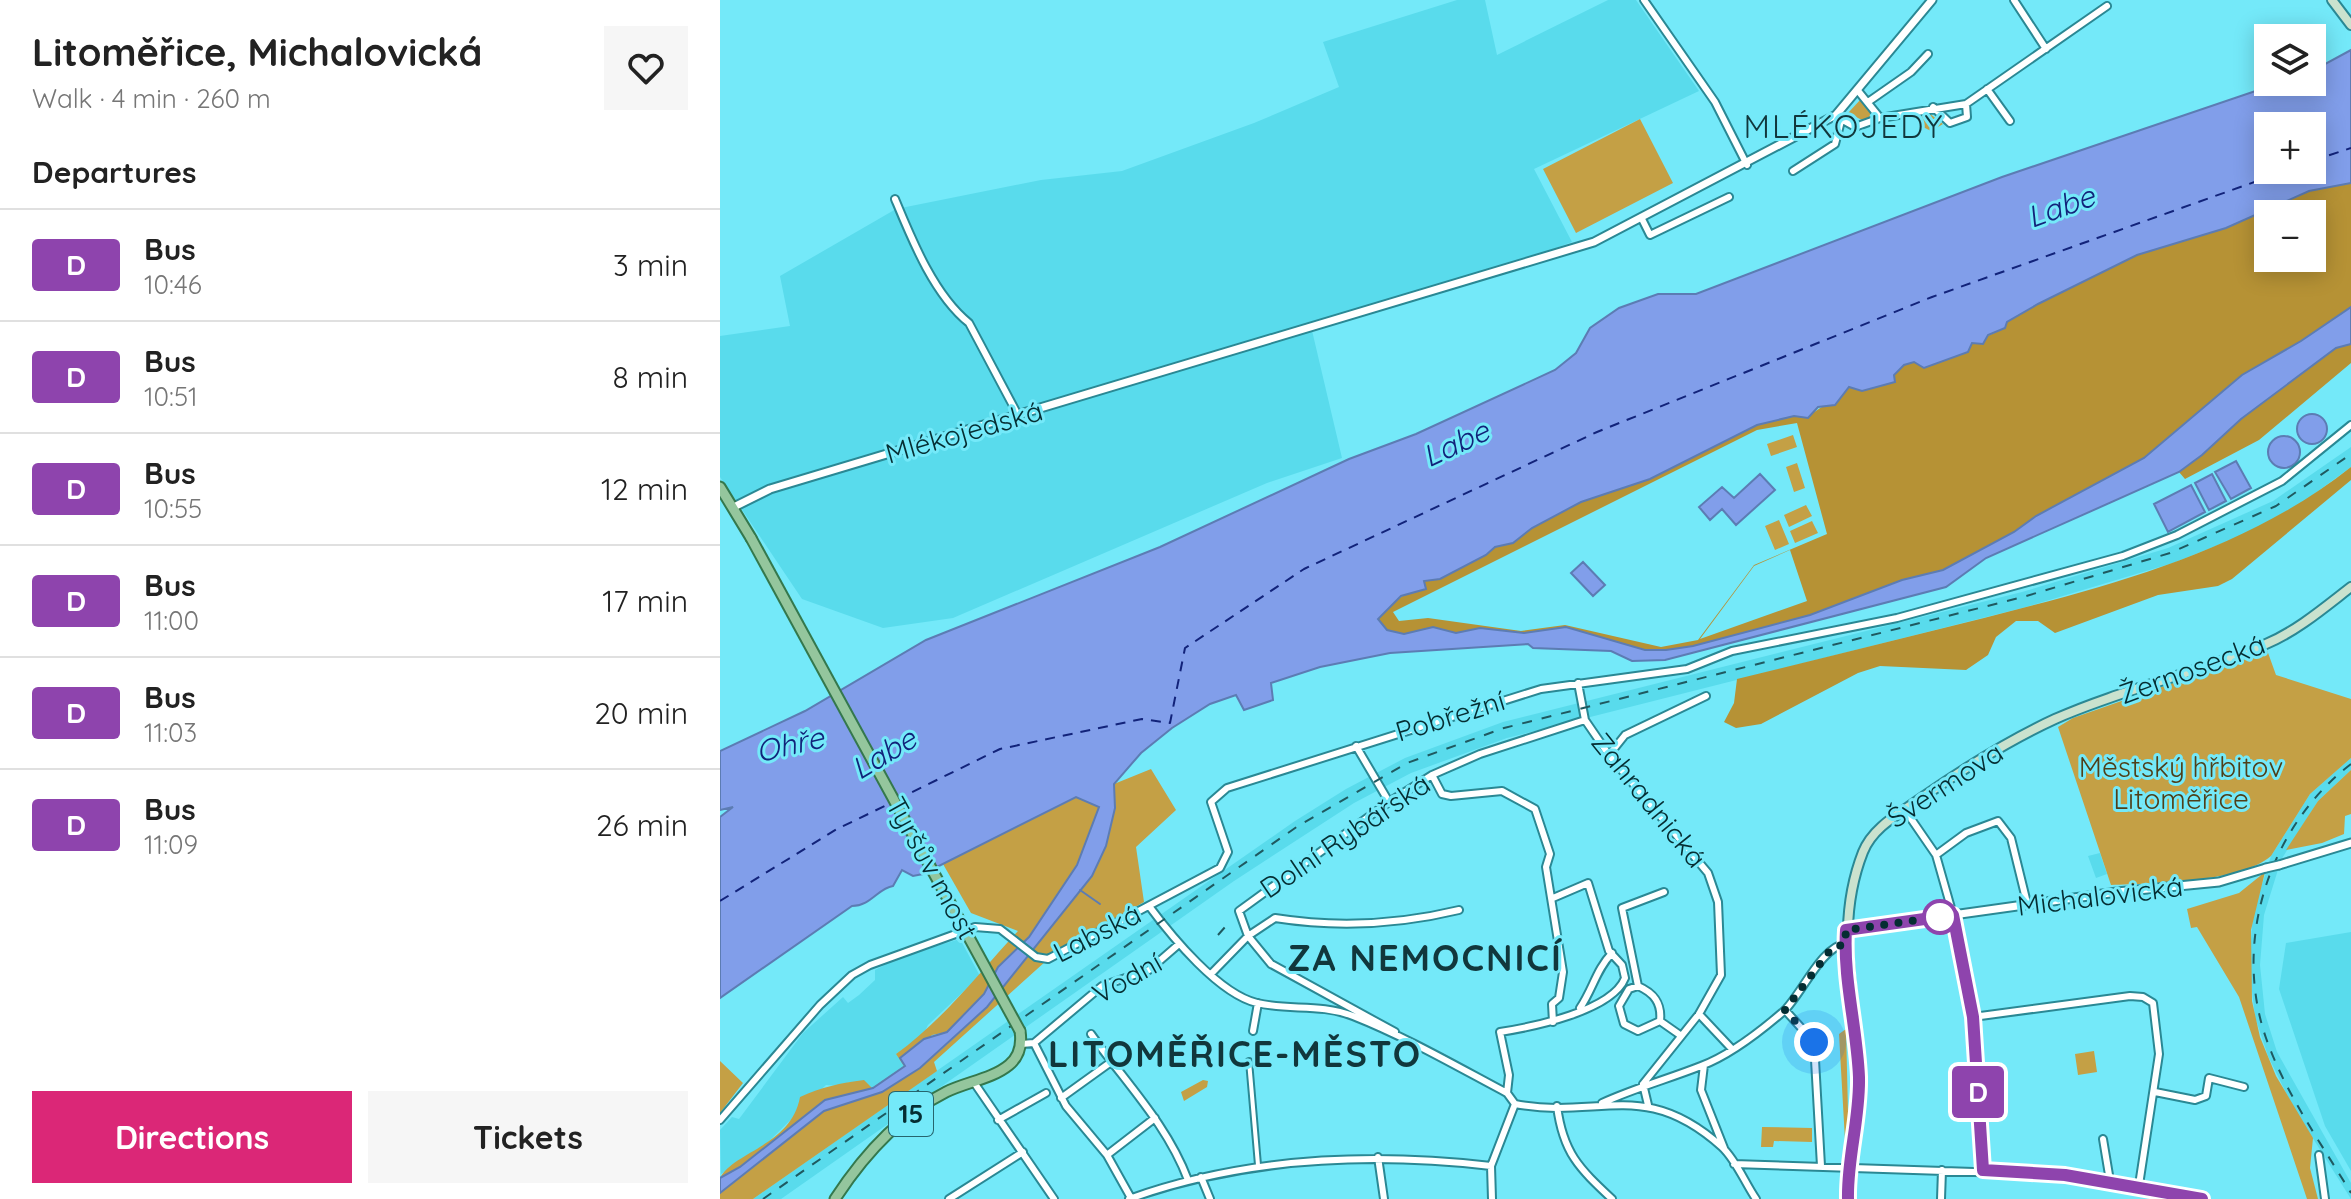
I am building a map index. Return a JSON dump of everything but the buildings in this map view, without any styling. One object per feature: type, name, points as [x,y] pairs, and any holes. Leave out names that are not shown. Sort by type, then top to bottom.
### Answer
[{"type":"main road","points":[[2332,0],[2351,25]]},
{"type":"main road","name":"Tyršův most","points":[[720,487],[734,507],[1020,1031],[1021,1044]]},
{"type":"main road","name":"Žernosecká","points":[[2023,734],[2058,718],[2268,643],[2322,610],[2351,587]]},
{"type":"main road","name":"Švermova","points":[[1848,1199],[1849,1166],[1856,1139],[1859,1077],[1845,944],[1867,844],[1879,829],[1962,769],[2023,734]]},
{"type":"main road","name":"15","points":[[835,1199],[861,1163],[902,1121],[932,1100],[1009,1066],[1021,1044]]},
{"type":"street","points":[[1644,0],[1715,102],[1747,165]]},
{"type":"street","name":"Mlékojedská","points":[[734,507],[770,489],[1564,254],[1642,219],[1839,118],[1885,53],[1932,0]]},
{"type":"street","points":[[2014,0],[2046,49]]},
{"type":"street","points":[[1793,171],[1835,144],[1839,118],[1855,127],[1880,118],[1933,107],[1966,104],[2107,6]]},
{"type":"street","points":[[1868,102],[1911,72],[1928,54]]},
{"type":"street","points":[[1987,89],[2010,121]]},
{"type":"street","points":[[1859,92],[1880,118]]},
{"type":"street","points":[[1933,107],[1950,123],[1967,117],[1966,104]]},
{"type":"street","points":[[1642,219],[1650,235],[1729,197]]},
{"type":"street","points":[[895,199],[925,260],[956,313],[969,323],[1019,417]]},
{"type":"street","name":"Pobřežní","points":[[1220,868],[1228,852],[1211,802],[1227,788],[1508,698],[1578,683],[1663,673],[1732,651],[1897,618],[2123,556],[2177,535],[2282,481],[2351,425]]},
{"type":"street","name":"Zahradnická","points":[[1578,683],[1585,720],[1609,755],[1708,873],[1718,902],[1721,975],[1699,1014],[1643,1084]]},
{"type":"street","points":[[1609,755],[1625,735],[1706,696]]},
{"type":"street","name":"Dolní Rybářská","points":[[1248,936],[1240,920],[1239,911],[1243,907],[1389,802],[1432,775],[1480,754],[1585,720]]},
{"type":"street","points":[[1356,746],[1389,802]]},
{"type":"street","points":[[1432,775],[1442,794],[1451,796],[1502,791],[1535,809],[1549,847],[1546,867],[1563,972],[1559,998],[1552,1004],[1553,1022]]},
{"type":"street","points":[[1905,810],[1936,855],[1953,915],[1973,1017],[1983,1170]]},
{"type":"street","points":[[1936,855],[1966,833],[1998,821],[2011,838],[2027,903]]},
{"type":"street","name":"Michalovická","points":[[1846,930],[2027,903],[2219,882],[2351,843]]},
{"type":"street","name":"Labská","points":[[720,1120],[784,1045],[852,975],[894,955],[975,927],[1000,929],[1041,960],[1059,955],[1220,868]]},
{"type":"street","points":[[1507,1093],[1509,1075],[1500,1032],[1553,1022],[1621,987],[1625,978],[1622,965],[1612,953],[1588,883],[1553,898]]},
{"type":"street","points":[[1660,1021],[1660,1007],[1653,995],[1638,986],[1622,908],[1664,892]]},
{"type":"street","points":[[1149,906],[1179,944],[1241,997],[1258,1003],[1324,1007],[1400,1037],[1507,1093],[1515,1104]]},
{"type":"street","points":[[1211,974],[1248,936],[1275,918],[1326,925],[1406,923],[1459,910]]},
{"type":"street","points":[[1248,936],[1271,964],[1329,998],[1391,1028],[1400,1037]]},
{"type":"street","name":"Vodní","points":[[1034,1043],[1106,983],[1160,964],[1179,944]]},
{"type":"street","points":[[1599,1105],[1643,1084],[1704,1065],[1731,1048],[1785,1010],[1832,948],[1845,944]]},
{"type":"street","points":[[1578,1011],[1592,990],[1594,977],[1612,953]]},
{"type":"street","points":[[1638,986],[1629,989],[1619,1006],[1621,1020],[1638,1031],[1660,1021]]},
{"type":"street","points":[[1973,1017],[2130,996],[2143,997],[2153,1003],[2159,1054],[2139,1185]]},
{"type":"street","points":[[1253,1031],[1258,1003]]},
{"type":"street","points":[[1785,1010],[1814,1042],[1821,1166]]},
{"type":"street","points":[[1699,1014],[1731,1048]]},
{"type":"street","points":[[1660,1021],[1680,1035]]},
{"type":"street","points":[[1091,1034],[1177,1151],[1188,1180]]},
{"type":"street","points":[[1021,1044],[1034,1043],[1061,1098],[1107,1155],[1130,1199],[1188,1180],[1258,1165],[1378,1157],[1491,1166]]},
{"type":"street","points":[[1249,1061],[1258,1165]]},
{"type":"street","points":[[1061,1098],[1111,1062]]},
{"type":"street","points":[[1704,1065],[1701,1090],[1708,1115],[1724,1148],[1756,1199]]},
{"type":"street","points":[[2155,1092],[2195,1100],[2206,1096],[2209,1078],[2244,1087]]},
{"type":"street","points":[[973,1081],[1054,1199]]},
{"type":"street","points":[[1643,1084],[1648,1105]]},
{"type":"street","points":[[998,1120],[1046,1093]]},
{"type":"street","points":[[1515,1104],[1648,1105],[1681,1118],[1724,1148]]},
{"type":"street","points":[[1492,1199],[1491,1166],[1515,1104]]},
{"type":"street","points":[[1557,1106],[1560,1132],[1576,1165],[1612,1199]]},
{"type":"street","points":[[1107,1155],[1155,1118]]},
{"type":"street","points":[[2103,1139],[2110,1181]]},
{"type":"street","points":[[949,1199],[1023,1152]]},
{"type":"street","points":[[2319,1155],[2325,1199]]},
{"type":"street","points":[[1378,1157],[1384,1199]]},
{"type":"street","points":[[1734,1164],[1983,1170],[2110,1181],[2203,1199]]},
{"type":"street","points":[[1941,1199],[1942,1170]]},
{"type":"street","points":[[1201,1177],[1210,1199]]},
{"type":"shaded area","points":[[1457,0],[1485,0],[1497,55],[1608,0],[1636,0],[1699,91],[1534,169],[1572,242],[1516,263],[1310,322],[1342,458],[1267,483],[953,618],[883,628],[802,599],[720,477],[720,336],[790,326],[780,276],[896,209],[1041,180],[1122,171],[1254,123],[1339,87],[1323,42]]},
{"type":"shaded area","points":[[2351,183],[2351,307],[2242,375],[2144,458],[1943,570],[1902,580],[1810,615],[1667,650],[1645,650],[1566,627],[1524,633],[1480,628],[1456,633],[1433,627],[1404,634],[1387,630],[1378,619],[1385,609],[1423,581],[1440,579],[1495,547],[1513,543],[1532,528],[1581,502],[1650,479],[1757,425],[1794,416],[1808,418],[1849,387],[1863,391],[1895,382],[1894,375],[1904,365],[1914,362],[1924,368],[1967,352],[1972,343],[2005,328],[2007,322],[2038,304],[2137,255],[2226,228],[2254,216],[2254,272],[2326,272],[2326,200],[2289,200],[2309,191]],"holes":[[[1797,423],[1827,534],[1754,565],[1698,640],[1661,647],[1565,625],[1521,631],[1428,618],[1399,621],[1393,612],[1757,430]],[[1790,550],[1807,601],[1700,639],[1754,566]]]},
{"type":"shaded area","points":[[2351,344],[2351,363],[2259,440],[2185,479],[2179,472],[2241,419],[2336,348]]},
{"type":"shaded area","points":[[2351,447],[2351,467],[2303,502],[2248,533],[2173,563],[2026,607],[1507,738],[1411,773],[1354,803],[1234,881],[781,1199],[753,1199],[1295,821],[1346,789],[1405,758],[1503,722],[2022,592],[2168,548],[2273,501]]},
{"type":"shaded area","points":[[2351,467],[2351,480],[2232,579],[2218,586],[2158,595],[2055,633],[2038,621],[2016,621],[1996,637],[1988,655],[1966,670],[1880,666],[1858,673],[1761,724],[1736,728],[1724,722],[1734,703],[1737,679],[2081,592],[2176,562],[2267,521]]},
{"type":"shaded area","points":[[2351,758],[2351,770],[2318,801],[2281,860],[2264,915],[2260,965],[2265,1014],[2277,1052],[2351,1183],[2351,1199],[2292,1105],[2268,1056],[2255,1017],[2249,965],[2253,913],[2271,856],[2310,794]]},
{"type":"shaded area","points":[[2100,853],[2107,874],[2096,878],[2088,856]]},
{"type":"shaded area","points":[[2351,932],[2351,1171],[2325,1126],[2279,989],[2286,943]]},
{"type":"shaded area","points":[[960,939],[980,976],[928,1025],[923,1035],[896,1054],[905,1066],[872,1088],[849,1082],[841,1086],[826,1085],[761,1149],[721,1174],[720,1130],[732,1117],[739,1119],[803,1033],[843,997],[848,1003],[859,995],[875,980],[875,970],[902,956]]},
{"type":"green space","points":[[1861,99],[1871,111],[1869,118],[1862,120],[1848,113]]},
{"type":"green space","points":[[1917,113],[1929,113],[1943,124],[1931,131],[1923,127]]},
{"type":"green space","points":[[1640,119],[1673,183],[1576,233],[1543,169]]},
{"type":"green space","points":[[1793,435],[1797,447],[1771,456],[1767,444]]},
{"type":"green space","points":[[1797,463],[1805,488],[1794,492],[1786,467]]},
{"type":"green space","points":[[1806,505],[1812,516],[1789,527],[1784,515]]},
{"type":"green space","points":[[1779,520],[1789,544],[1775,550],[1765,526]]},
{"type":"green space","points":[[1812,521],[1818,533],[1795,543],[1790,531]]},
{"type":"green space","name":"Městský hřbitov Litoměřice","points":[[2267,650],[2276,675],[2351,699],[2351,758],[2310,794],[2271,856],[2257,865],[2217,877],[2111,885],[2058,727],[2073,718]]},
{"type":"green space","points":[[1151,769],[1176,810],[1136,847],[1144,902],[1056,952],[934,1062],[937,1071],[753,1199],[720,1199],[720,1193],[824,1111],[882,1092],[941,1050],[987,1007],[1092,876],[1106,846],[1115,808],[1114,784]]},
{"type":"green space","points":[[2351,770],[2351,814],[2345,816],[2344,834],[2322,843],[2286,850],[2318,801]]},
{"type":"green space","points":[[1077,797],[1099,807],[1085,851],[1051,907],[1020,948],[998,967],[984,994],[947,1032],[932,1035],[906,1066],[873,1088],[825,1100],[740,1167],[720,1178],[737,1161],[786,1127],[800,1097],[831,1086],[864,1080],[872,1088],[904,1066],[896,1054],[945,1011],[1018,931],[971,913],[943,864]]},
{"type":"green space","points":[[2265,872],[2251,930],[2252,1001],[2260,1037],[2276,1076],[2313,1138],[2310,1168],[2318,1199],[2307,1199],[2239,997],[2197,927],[2191,928],[2187,909],[2239,893]]},
{"type":"green space","points":[[1846,1029],[1849,1153],[1846,1158],[1839,1034]]},
{"type":"green space","points":[[2094,1051],[2097,1072],[2078,1075],[2075,1054]]},
{"type":"green space","points":[[720,1061],[743,1083],[720,1113]]},
{"type":"green space","points":[[1203,1080],[1208,1081],[1207,1087],[1184,1101],[1181,1092]]},
{"type":"green space","points":[[1762,1127],[1812,1128],[1812,1142],[1774,1141],[1773,1147],[1761,1147]]},
{"type":"water","points":[[2351,50],[2351,183],[2309,191],[2289,200],[2254,200],[2254,216],[2226,228],[2137,255],[2038,304],[2007,322],[2005,328],[1988,335],[1983,344],[1972,343],[1968,352],[1924,368],[1914,362],[1904,365],[1894,375],[1895,382],[1862,391],[1849,387],[1835,405],[1818,407],[1808,418],[1794,416],[1757,425],[1650,479],[1581,502],[1532,528],[1513,543],[1495,547],[1440,579],[1424,581],[1426,589],[1401,596],[1378,619],[1387,630],[1404,634],[1433,627],[1456,633],[1480,628],[1524,633],[1566,627],[1645,650],[1666,650],[1693,646],[1810,615],[1902,580],[1943,570],[2144,458],[2242,375],[2351,307],[2351,344],[2336,348],[2241,419],[2179,472],[1986,558],[1946,587],[1665,660],[1632,661],[1611,651],[1533,648],[1528,644],[1390,653],[1320,667],[1271,683],[1273,700],[1244,710],[1236,695],[1210,704],[1172,728],[1141,753],[1114,784],[1115,808],[1106,846],[1092,876],[987,1007],[920,1068],[882,1092],[824,1111],[720,1193],[720,1178],[740,1167],[825,1100],[873,1088],[905,1066],[900,1058],[924,1039],[947,1032],[984,994],[998,967],[1029,937],[1077,865],[1099,807],[1076,797],[923,874],[913,876],[902,870],[893,886],[864,903],[852,906],[720,998],[720,817],[733,807],[720,810],[720,751],[805,711],[926,640],[1160,547],[1349,459],[1416,434],[1555,370],[1576,353],[1590,328],[1619,308],[1658,294],[1696,294],[2002,177],[2254,92],[2254,96],[2326,96],[2326,63]]},
{"type":"water","points":[[2312,414],[2322,419],[2327,429],[2322,439],[2312,444],[2302,439],[2297,429],[2302,419]]},
{"type":"water","points":[[2284,436],[2295,441],[2300,452],[2295,463],[2284,468],[2273,463],[2268,452],[2273,441]]},
{"type":"water","points":[[2236,461],[2251,488],[2231,499],[2215,472]]},
{"type":"water","points":[[1760,474],[1775,490],[1736,525],[1722,509],[1710,520],[1699,507],[1722,487],[1734,498]]},
{"type":"water","points":[[2212,474],[2226,501],[2209,510],[2195,483]]},
{"type":"water","points":[[2191,485],[2205,512],[2168,532],[2154,504]]},
{"type":"water","points":[[1583,562],[1605,585],[1593,596],[1571,573]]},
{"type":"waterway","points":[[1080,890],[1100,904]]},
{"type":"ferry route","points":[[2326,156],[2351,148]]},
{"type":"ferry route","points":[[896,800],[1000,749],[1142,719],[1170,723],[1185,648],[1304,569],[1597,432],[1932,297],[2254,182]]},
{"type":"ferry route","points":[[720,901],[837,829],[891,803]]},
{"type":"railway","points":[[763,1199],[1298,826],[1407,763],[1504,728],[2023,597],[2170,553],[2276,506],[2351,454]]},
{"type":"railway","points":[[2351,764],[2323,790],[2299,819],[2280,852],[2265,888],[2257,925],[2254,963],[2257,1001],[2274,1058],[2304,1117],[2351,1193]]},
{"type":"railway","points":[[1218,935],[1226,926]]},
{"type":"bus line","name":"D","points":[[1848,1199],[1847,1178],[1856,1139],[1859,1077],[1846,930],[1953,915],[1973,1017],[1983,1170],[2065,1175],[2139,1185],[2202,1199]]},
{"type":"district","name":"MLÉKOJEDY","points":[[1844,127]]},
{"type":"district","name":"ZA NEMOCNICÍ","points":[[1425,958]]},
{"type":"district","name":"LITOMĚŘICE-MĚSTO","points":[[1235,1054]]},
{"type":"route","points":[[1814,1042],[1785,1010],[1832,948],[1845,944],[1846,930],[1953,915],[1940,917]]},
{"type":"water label","name":"Labe","points":[[2061,207]]},
{"type":"water label","name":"Labe","points":[[1456,444]]},
{"type":"water label","name":"Ohře","points":[[790,745]]},
{"type":"water label","name":"Labe","points":[[884,754]]}]
